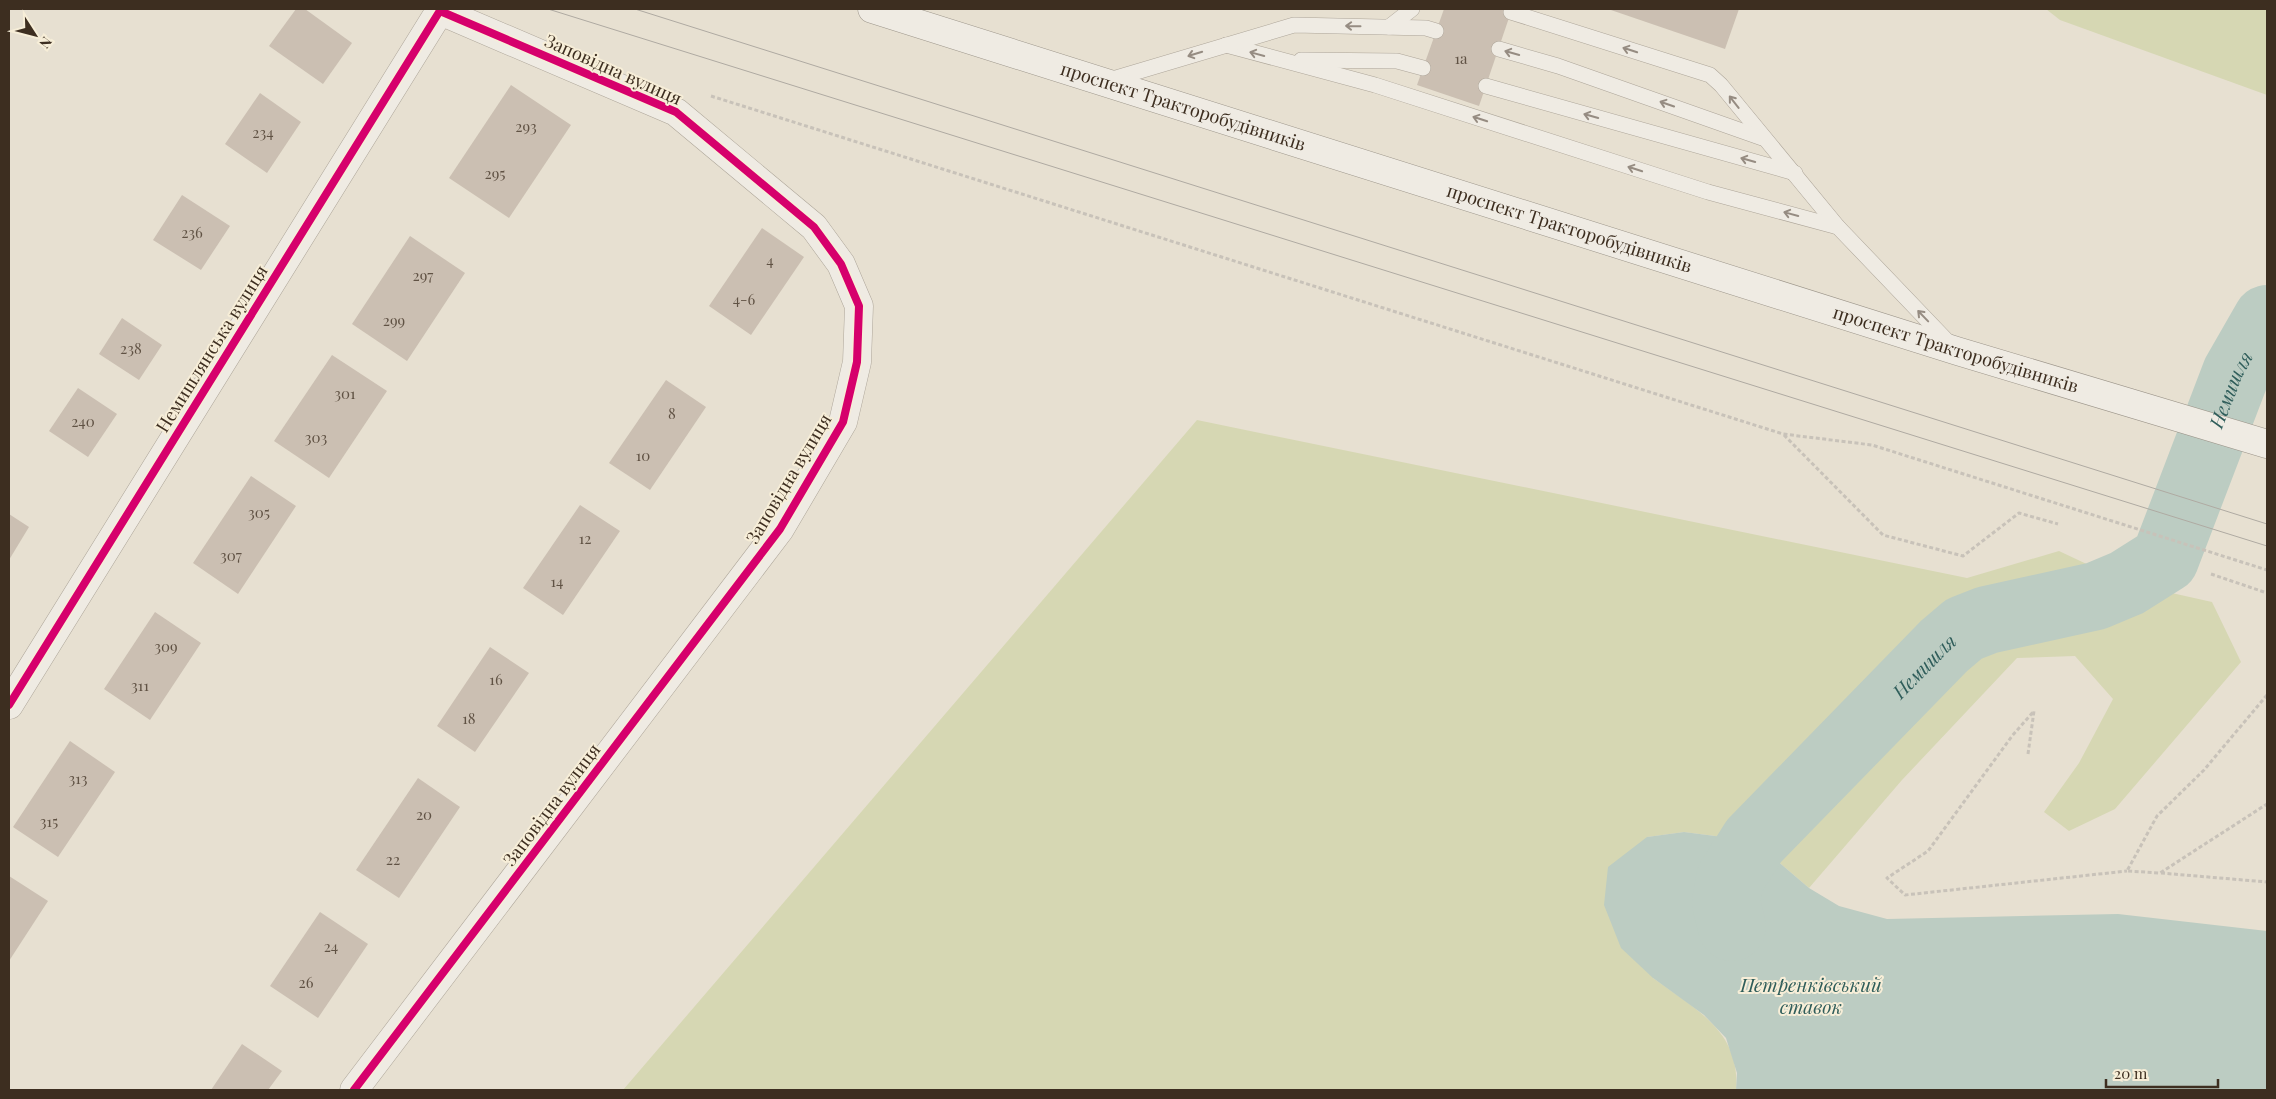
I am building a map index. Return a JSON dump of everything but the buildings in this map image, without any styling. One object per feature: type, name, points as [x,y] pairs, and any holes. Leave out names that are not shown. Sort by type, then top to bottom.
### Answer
[{"type":"street","name":"проспект Тракторобудівників","points":[[872,9],[1956,351],[2267,444]]},
{"type":"street","name":"Немишлянська вулиця","points":[[9,705],[441,10]]},
{"type":"street","name":"Заповідна вулиця","points":[[354,1090],[780,529],[843,422],[857,362],[859,306],[842,264],[814,227],[676,112],[441,10]]},
{"type":"lane","points":[[1389,27],[1412,9]]},
{"type":"lane","points":[[1511,12],[1710,75],[1721,85],[1762,138],[1838,227],[1956,351]]},
{"type":"lane","points":[[1103,82],[1294,25],[1426,28],[1436,31]]},
{"type":"lane","points":[[1226,45],[1375,85],[1708,192],[1838,227]]},
{"type":"lane","points":[[1499,49],[1558,66],[1762,138]]},
{"type":"lane","points":[[1281,60],[1397,60],[1423,68]]},
{"type":"lane","points":[[1486,86],[1794,174]]},
{"type":"path","points":[[702,93],[1783,434],[1872,445],[2032,494],[2267,570]]},
{"type":"path","points":[[1783,434],[1883,535],[1963,556],[2019,513],[2058,524]]},
{"type":"path","points":[[2210,574],[2267,592]]},
{"type":"path","points":[[2126,871],[2157,816],[2204,770],[2267,695]]},
{"type":"path","points":[[2028,754],[2034,711],[2012,736],[1928,851],[1887,878],[1905,896],[2126,871],[2267,882]]},
{"type":"path","points":[[2160,873],[2267,804]]},
{"type":"green space","points":[[2046,9],[2267,9],[2267,95],[2060,20]]},
{"type":"green space","points":[[1197,420],[1967,578],[2059,551],[2127,583],[2212,602],[2241,662],[2115,809],[2069,831],[2044,812],[2079,763],[2113,699],[2075,656],[2017,658],[1902,780],[1809,888],[1754,841],[1684,832],[1647,837],[1653,978],[1699,1012],[1723,1037],[1731,1052],[1736,1070],[1736,1090],[623,1090]]},
{"type":"water","name":"Петренківський ставок","points":[[1684,832],[1754,841],[1809,888],[1839,906],[1887,919],[2118,914],[2267,931],[2267,1090],[1736,1090],[1737,1073],[1726,1038],[1704,1015],[1653,978],[1621,948],[1604,905],[1608,867],[1647,837]]},
{"type":"waterway","name":"Немишля","points":[[1732,927],[1726,903],[1730,879],[1754,841],[1944,646],[1964,629],[1987,620],[2096,596],[2127,583],[2165,559],[2236,373],[2267,319]]},
{"type":"tram line","points":[[548,9],[2267,546]]},
{"type":"tram line","points":[[635,9],[2267,524]]},
{"type":"cycle path","points":[[9,705],[441,9]]},
{"type":"cycle path","points":[[354,1090],[780,529],[843,422],[857,362],[859,306],[841,264],[814,227],[676,112],[440,11]]}]
